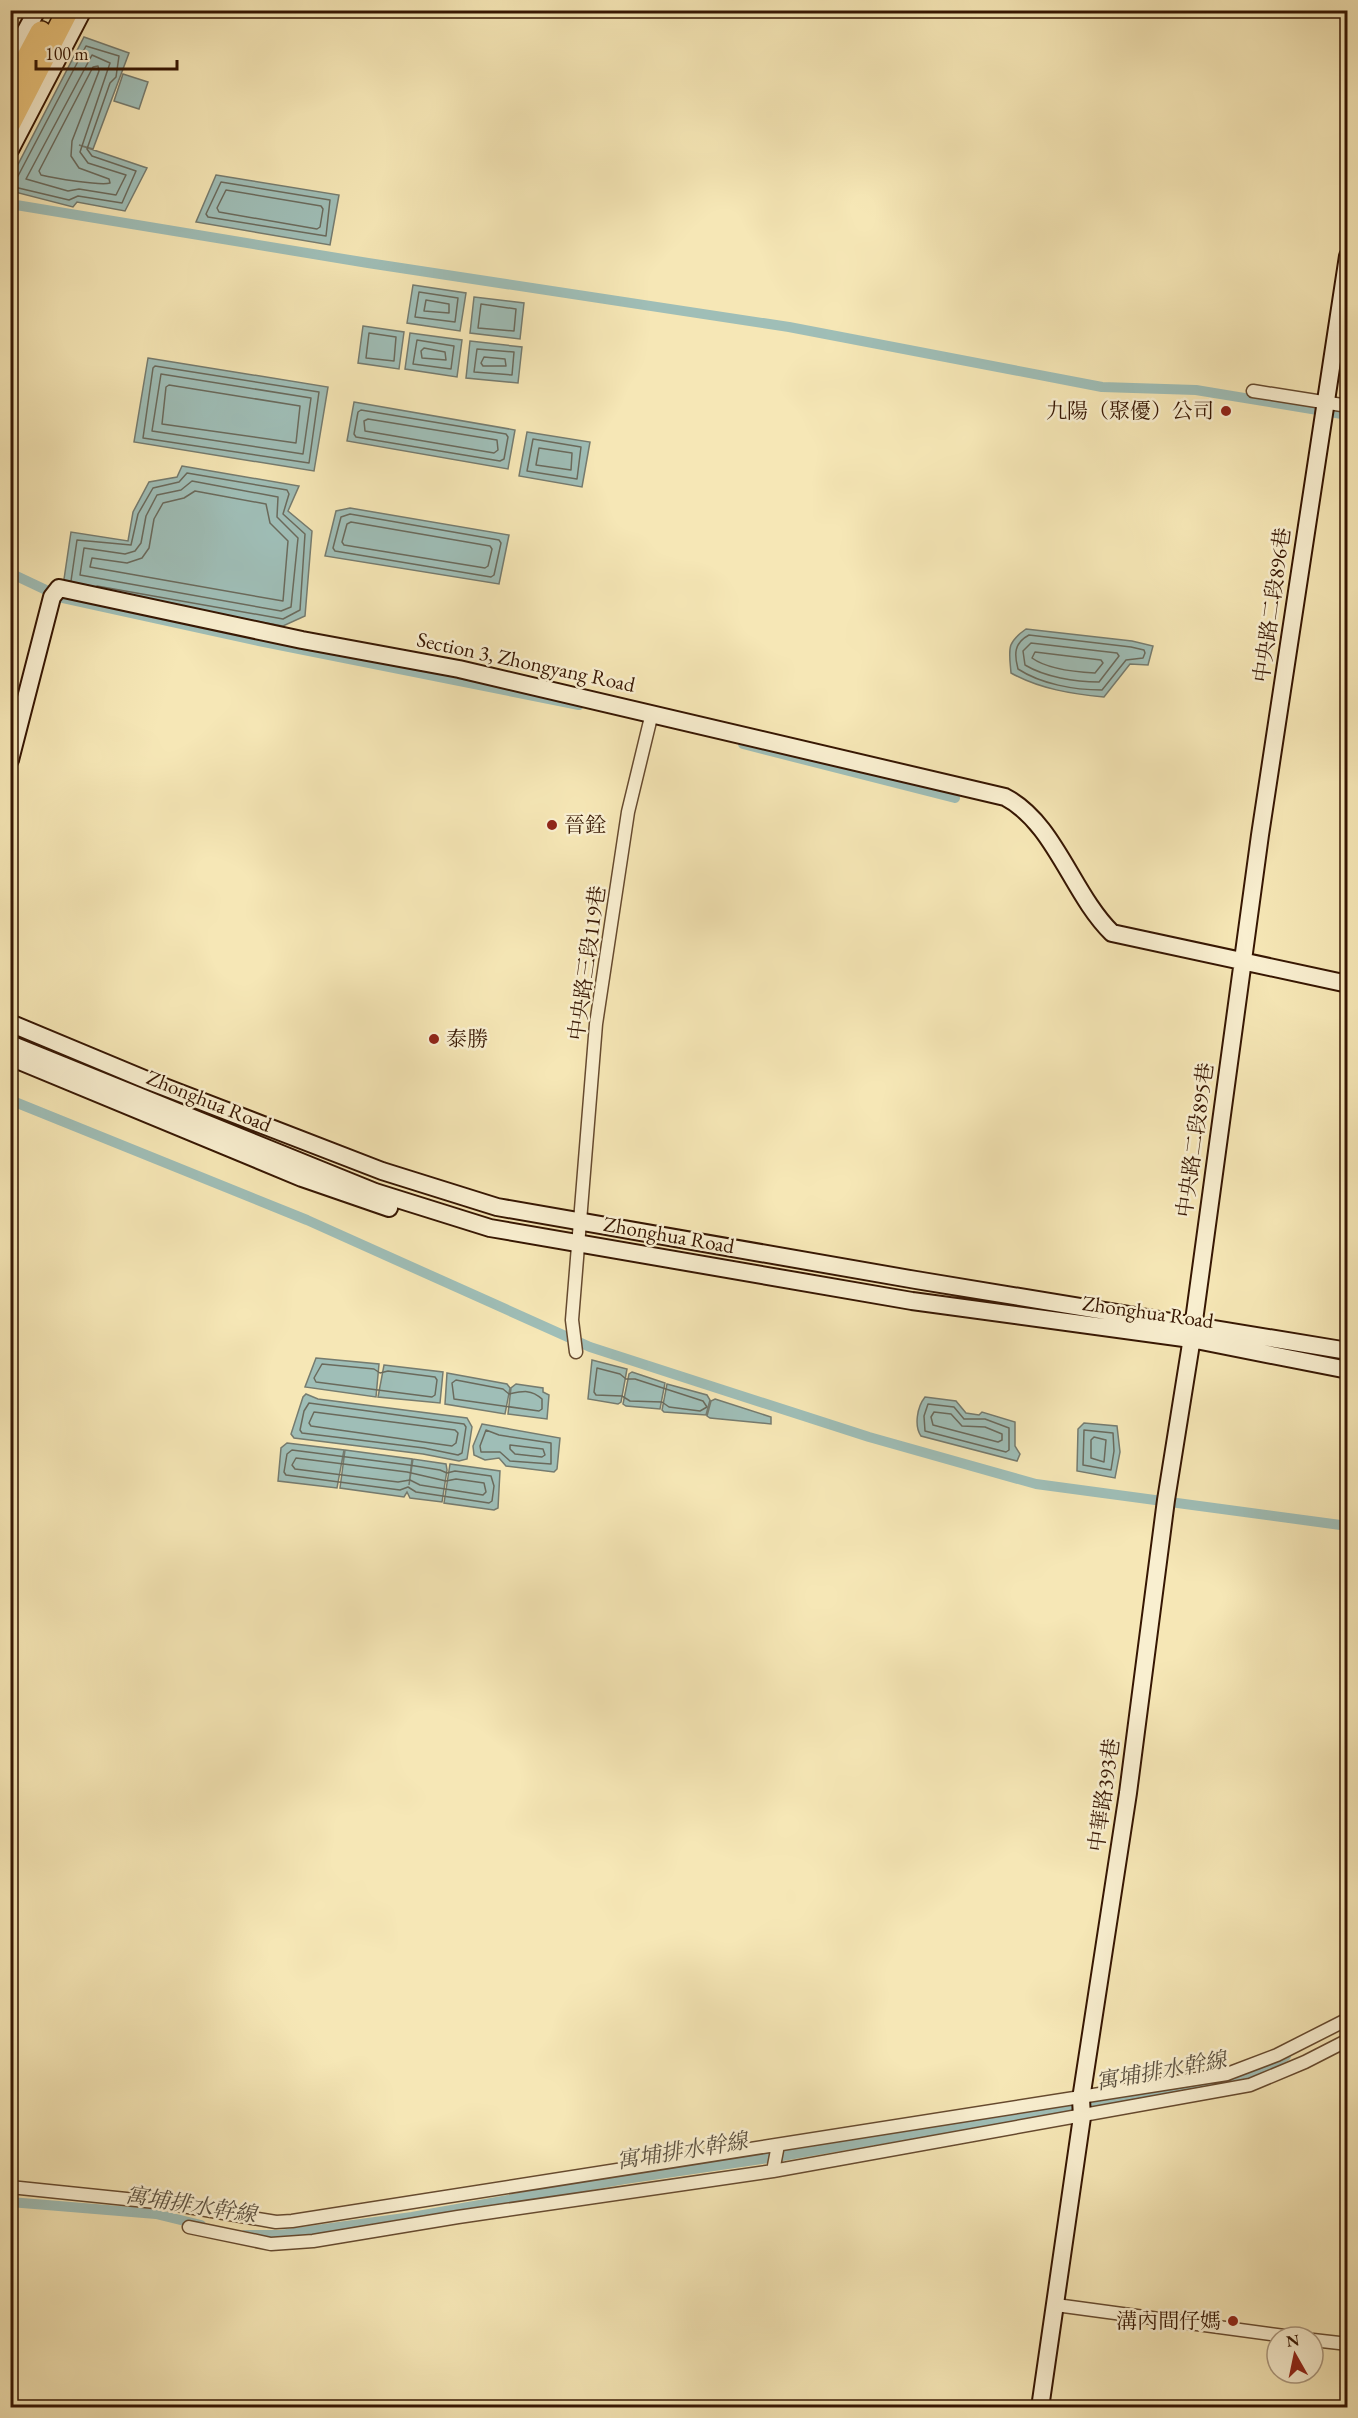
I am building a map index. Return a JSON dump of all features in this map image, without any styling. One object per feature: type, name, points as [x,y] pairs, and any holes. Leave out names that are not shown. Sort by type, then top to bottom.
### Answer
[{"type":"highway","points":[[10,90],[52,10]]},
{"type":"highway","points":[[10,123],[68,10]]},
{"type":"highway","points":[[37,97],[38,80],[73,10]]},
{"type":"main road","points":[[10,60],[37,10]]},
{"type":"main road","points":[[10,150],[83,10]]},
{"type":"main road","name":"中央路二段896巷","points":[[1243,961],[1347,256]]},
{"type":"main road","name":"Section 3, Zhongyang Road","points":[[10,760],[51,597],[59,588],[302,640],[389,655],[652,712],[825,756],[1005,797],[1029,814],[1096,917],[1112,933],[1347,984]]},
{"type":"main road","name":"中央路二段895巷","points":[[1192,1336],[1243,961]]},
{"type":"main road","name":"Zhonghua Road","points":[[10,1023],[149,1081],[382,1171],[497,1207],[580,1238]]},
{"type":"main road","name":"Zhonghua Road","points":[[10,1034],[379,1181],[491,1218],[910,1312],[1347,1350]]},
{"type":"main road","name":"Zhonghua Road","points":[[10,1044],[375,1192],[490,1228],[580,1238],[1347,1359]]},
{"type":"main road","name":"Zhonghua Road","points":[[10,1058],[302,1178],[369,1202],[488,1238],[580,1238]]},
{"type":"main road","name":"Zhonghua Road","points":[[1192,1336],[1347,1370]]},
{"type":"main road","name":"Zhonghua Road","points":[[1192,1336],[1347,1382]]},
{"type":"main road","name":"中華路393巷","points":[[1040,2408],[1082,2117],[1082,2097],[1128,1793],[1166,1496],[1192,1336]]},
{"type":"street","points":[[1253,391],[1347,406]]},
{"type":"street","name":"中央路三段119巷","points":[[576,1352],[572,1320],[596,1024],[628,812],[652,712]]},
{"type":"street","points":[[10,2187],[165,2203],[276,2222],[1227,2074],[1277,2055],[1347,2019]]},
{"type":"street","points":[[189,2227],[271,2244],[313,2241],[458,2217],[773,2171],[1250,2085],[1305,2062],[1347,2040]]},
{"type":"street","points":[[773,2171],[778,2145]]},
{"type":"street","points":[[1056,2305],[1265,2333]]},
{"type":"street","points":[[1325,2341],[1347,2344]]},
{"type":"water","points":[[84,37],[129,53],[93,149],[79,145],[147,168],[125,211],[77,202],[73,207],[11,191],[11,178]]},
{"type":"water","points":[[123,74],[148,82],[139,109],[114,101]]},
{"type":"water","points":[[216,175],[339,195],[330,245],[196,222]]},
{"type":"water","points":[[413,285],[466,293],[460,331],[407,323]]},
{"type":"water","points":[[474,297],[524,303],[520,339],[470,333]]},
{"type":"water","points":[[363,326],[404,332],[399,369],[358,363]]},
{"type":"water","points":[[410,333],[462,340],[457,377],[405,369]]},
{"type":"water","points":[[470,341],[522,347],[518,383],[466,378]]},
{"type":"water","points":[[148,358],[328,387],[314,471],[134,442]]},
{"type":"water","points":[[354,402],[515,430],[508,469],[347,441]]},
{"type":"water","points":[[527,432],[590,442],[582,487],[519,476]]},
{"type":"water","points":[[182,466],[299,486],[288,511],[312,531],[305,616],[283,626],[63,586],[71,532],[128,541],[133,512],[149,482],[177,477]]},
{"type":"water","points":[[350,508],[509,535],[499,584],[325,556],[336,511]]},
{"type":"water","points":[[1026,629],[1132,641],[1153,646],[1148,665],[1130,664],[1104,697],[1080,694],[1045,687],[1011,673],[1010,647],[1015,638]]},
{"type":"water","points":[[316,1358],[379,1364],[376,1397],[305,1387]]},
{"type":"water","points":[[592,1360],[627,1369],[621,1402],[618,1404],[588,1399]]},
{"type":"water","points":[[384,1365],[443,1372],[440,1403],[378,1397]]},
{"type":"water","points":[[632,1372],[665,1383],[660,1409],[623,1404],[629,1374]]},
{"type":"water","points":[[447,1373],[507,1384],[510,1388],[505,1414],[445,1404]]},
{"type":"water","points":[[516,1384],[543,1388],[543,1392],[549,1395],[547,1419],[508,1414],[511,1388]]},
{"type":"water","points":[[667,1384],[707,1395],[710,1400],[706,1415],[664,1412],[662,1410]]},
{"type":"water","points":[[306,1394],[318,1399],[467,1418],[472,1427],[467,1459],[459,1461],[423,1454],[294,1438],[291,1434]]},
{"type":"water","points":[[925,1397],[956,1401],[966,1413],[979,1415],[982,1412],[1015,1422],[1015,1446],[1020,1454],[1017,1461],[921,1436],[917,1416]]},
{"type":"water","points":[[715,1399],[771,1417],[771,1424],[710,1418],[707,1416],[711,1401]]},
{"type":"water","points":[[1084,1423],[1117,1426],[1120,1452],[1115,1478],[1077,1471],[1078,1429]]},
{"type":"water","points":[[482,1424],[560,1438],[557,1469],[554,1472],[506,1466],[499,1458],[485,1460],[474,1455],[473,1446]]},
{"type":"water","points":[[287,1443],[344,1450],[337,1488],[278,1481],[281,1448]]},
{"type":"water","points":[[345,1450],[412,1459],[409,1485],[413,1459],[446,1464],[442,1502],[410,1498],[407,1492],[404,1497],[340,1488]]},
{"type":"water","points":[[450,1464],[500,1471],[498,1508],[494,1510],[444,1503]]},
{"type":"waterway","points":[[10,204],[368,263],[789,327],[1102,387],[1196,390],[1348,415]]},
{"type":"waterway","points":[[10,573],[63,598],[259,641],[579,705]]},
{"type":"waterway","points":[[743,744],[955,798]]},
{"type":"waterway","points":[[10,1100],[307,1220],[590,1347],[869,1437],[1036,1484],[1348,1526]]},
{"type":"waterway","name":"寓埔排水幹線","points":[[245,2235],[280,2235],[412,2217],[625,2179],[782,2156],[1210,2083],[1258,2071],[1286,2056]]},
{"type":"waterway","name":"寓埔排水幹線","points":[[10,2202],[156,2214],[201,2225]]},
{"type":"place","name":"九陽（聚優）公司","points":[[1226,411]]},
{"type":"place","name":"晉銓","points":[[552,825]]},
{"type":"place","name":"泰勝","points":[[434,1039]]},
{"type":"place","name":"溝內間仔媽","points":[[1233,2321]]}]
